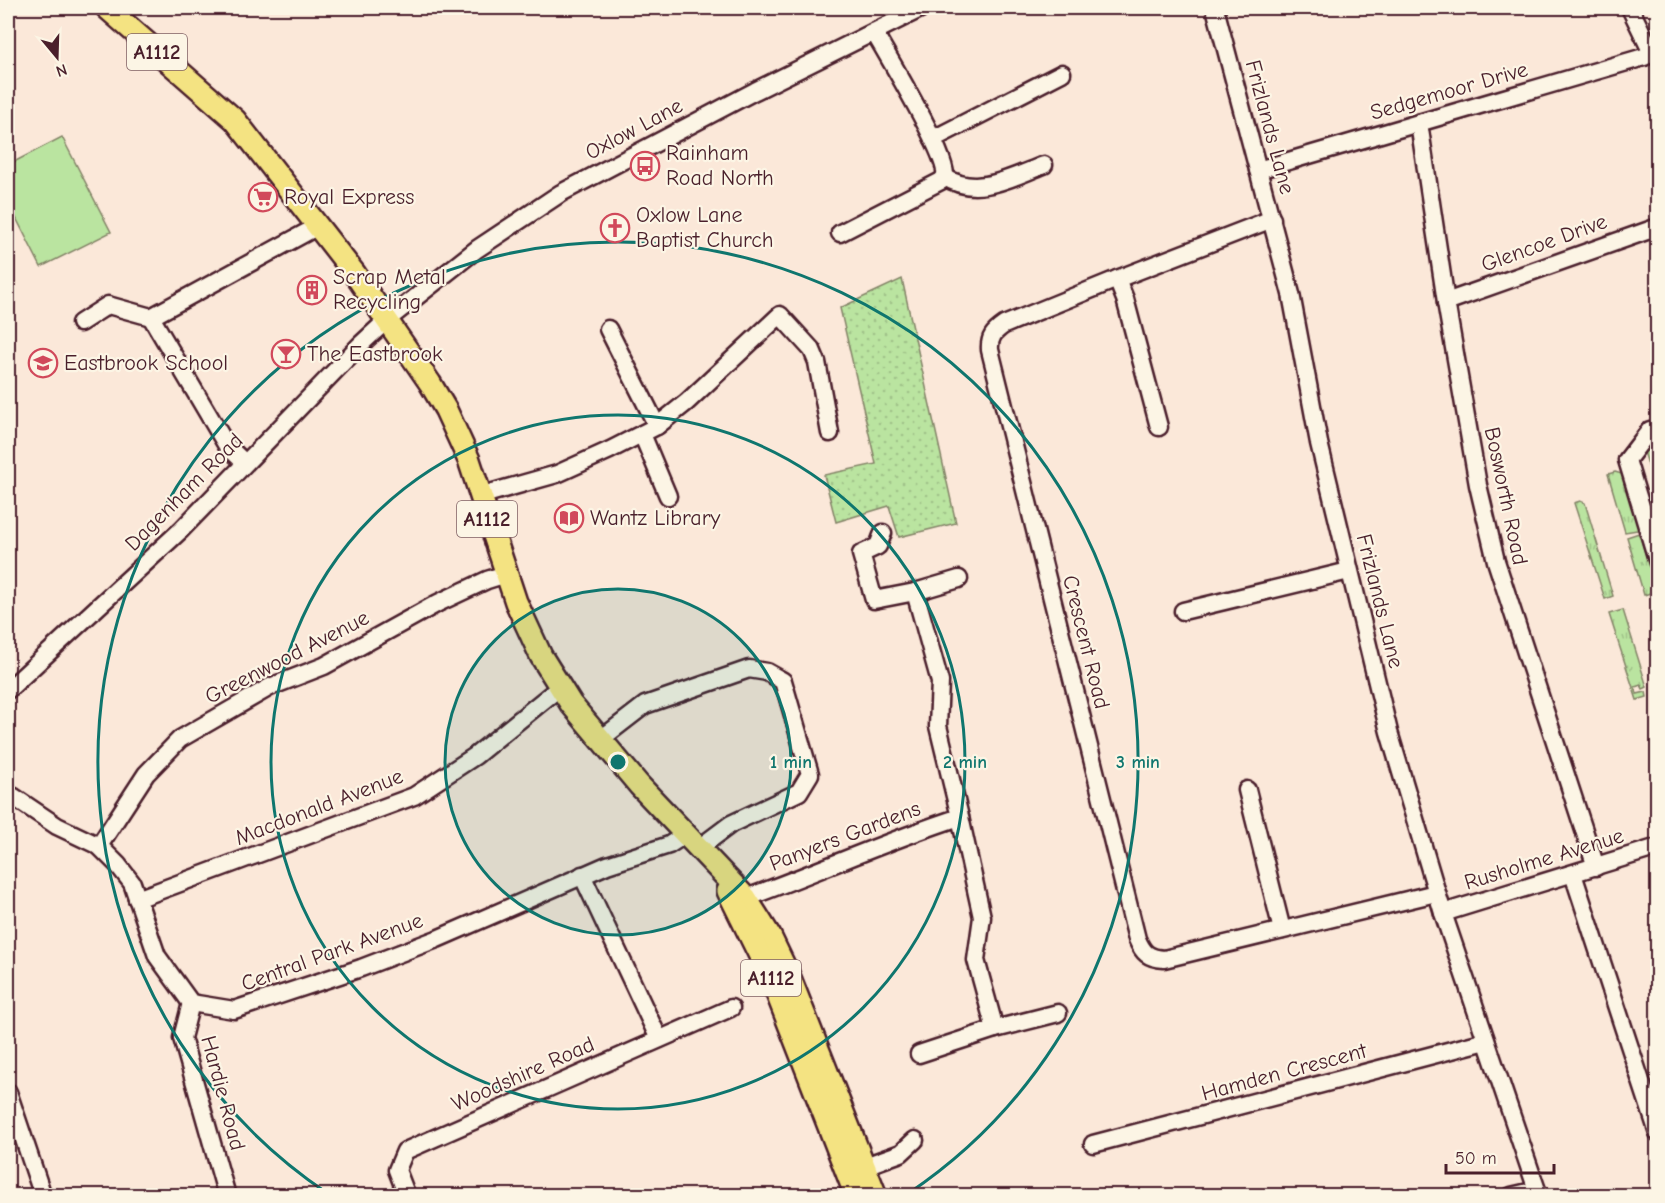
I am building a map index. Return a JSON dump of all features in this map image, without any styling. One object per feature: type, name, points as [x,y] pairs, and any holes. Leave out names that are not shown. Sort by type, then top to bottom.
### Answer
[{"type":"main road","name":"A1112","points":[[107,8],[235,120],[318,226],[387,320],[446,410],[469,460],[479,496],[516,602],[541,656],[560,687],[601,739],[648,794],[746,898],[770,936],[790,978],[876,1196]]},
{"type":"main road","name":"A1112","points":[[721,874],[771,978],[856,1196]]},
{"type":"street","name":"Oxlow Lane","points":[[387,320],[477,249],[561,193],[755,91],[922,8]]},
{"type":"street","name":"Frizlands Lane","points":[[1215,8],[1291,294],[1319,443],[1391,742],[1436,893],[1538,1193]]},
{"type":"street","points":[[1630,8],[1654,55]]},
{"type":"street","points":[[840,233],[945,177],[946,171],[933,139],[874,32]]},
{"type":"street","name":"Sedgemoor Drive","points":[[1258,170],[1654,55]]},
{"type":"street","points":[[933,139],[1062,73]]},
{"type":"street","name":"Bosworth Road","points":[[1419,123],[1446,302],[1478,485],[1496,561],[1596,867]]},
{"type":"street","points":[[945,177],[956,184],[968,187],[995,183],[1044,165]]},
{"type":"street","name":"Crescent Road","points":[[1272,219],[1004,325],[995,332],[990,340],[990,350],[1137,939],[1145,954],[1153,959],[1164,959],[1436,893]]},
{"type":"street","points":[[151,317],[318,226]]},
{"type":"street","name":"Glencoe Drive","points":[[1446,302],[1658,227]]},
{"type":"street","points":[[1117,279],[1125,299],[1159,427]]},
{"type":"street","points":[[80,323],[108,305],[151,317],[227,447],[244,463]]},
{"type":"street","points":[[479,496],[557,474],[649,430],[687,402],[780,315],[812,350],[817,362],[831,433]]},
{"type":"street","name":"Dagenham Road","points":[[8,690],[181,530],[244,463],[387,320]]},
{"type":"street","points":[[608,329],[649,430],[668,496]]},
{"type":"street","points":[[1650,430],[1627,460],[1658,564]]},
{"type":"street","points":[[883,533],[878,546],[861,554],[874,600],[915,592],[959,579]]},
{"type":"street","points":[[1183,610],[1349,571]]},
{"type":"street","name":"Greenwood Avenue","points":[[99,846],[146,774],[180,739],[270,687],[324,666],[438,603],[506,574]]},
{"type":"street","points":[[915,592],[940,682],[938,726],[982,917],[976,960],[995,1029]]},
{"type":"street","name":"Central Park Avenue","points":[[192,1003],[234,1010],[361,968],[437,939],[607,865],[669,845],[692,841],[799,792],[810,774],[783,681],[767,672],[749,669],[645,705],[601,739]]},
{"type":"street","name":"Macdonald Avenue","points":[[137,899],[414,796],[475,756],[560,687]]},
{"type":"street","points":[[1247,790],[1282,930]]},
{"type":"street","points":[[8,794],[57,826],[99,846],[118,865],[132,883],[157,956],[192,1003]]},
{"type":"street","name":"Panyers Gardens","points":[[746,898],[920,830],[960,817]]},
{"type":"street","name":"Rusholme Avenue","points":[[1443,913],[1658,847]]},
{"type":"street","points":[[1573,874],[1658,1133]]},
{"type":"street","points":[[582,875],[659,1039]]},
{"type":"street","name":"Hardie Road","points":[[192,1003],[182,1038],[227,1196]]},
{"type":"street","name":"Woodshire Road","points":[[407,1196],[397,1170],[405,1151],[731,1008]]},
{"type":"street","points":[[919,1054],[995,1029],[1058,1013]]},
{"type":"street","name":"Hamden Crescent","points":[[1093,1144],[1486,1041]]},
{"type":"street","points":[[8,1092],[43,1196]]},
{"type":"street","points":[[865,1166],[901,1153],[915,1140]]},
{"type":"street","points":[[1511,1196],[1538,1193]]},
{"type":"green space","points":[[62,137],[111,232],[41,267],[8,202],[8,165]]},
{"type":"green space","points":[[902,279],[956,523],[899,537],[889,506],[836,522],[824,475],[876,464],[840,308]]},
{"type":"green space","points":[[1657,433],[1657,495],[1643,448]]},
{"type":"green space","points":[[1615,472],[1622,474],[1637,530],[1625,532],[1608,474]]},
{"type":"green space","points":[[1580,501],[1585,503],[1613,596],[1605,599],[1574,503]]},
{"type":"green space","points":[[1639,533],[1657,591],[1644,595],[1627,537]]},
{"type":"green space","points":[[1623,610],[1647,687],[1643,689],[1641,685],[1635,687],[1637,694],[1646,692],[1647,697],[1637,700],[1609,614]]},
{"type":"place","name":"Rainham Road North","points":[[645,166]]},
{"type":"place","name":"Royal Express","points":[[263,197]]},
{"type":"place","name":"Oxlow Lane Baptist Church","points":[[615,228]]},
{"type":"place","name":"Scrap Metal Recycling","points":[[312,290]]},
{"type":"place","name":"The Eastbrook","points":[[286,354]]},
{"type":"place","name":"Eastbrook School","points":[[43,363]]},
{"type":"place","name":"Wantz Library","points":[[569,518]]}]
